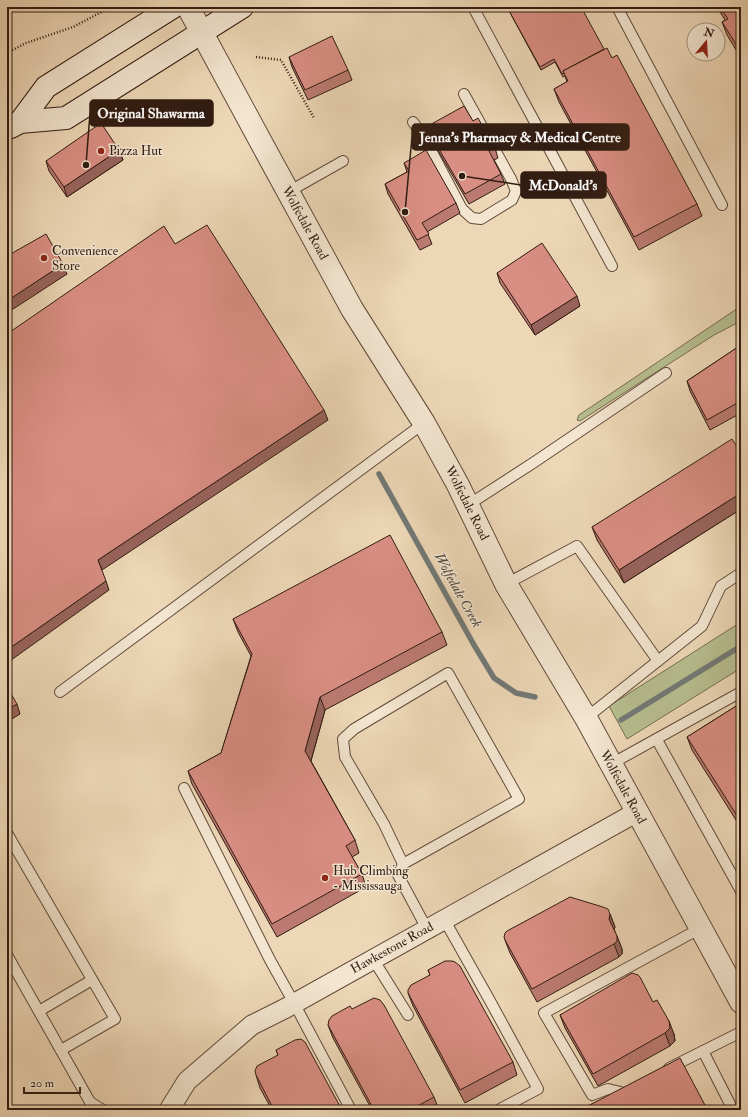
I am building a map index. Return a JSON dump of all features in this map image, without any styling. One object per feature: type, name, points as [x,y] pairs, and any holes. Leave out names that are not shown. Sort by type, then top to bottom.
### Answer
[{"type":"street","points":[[13,126],[46,87],[173,7]]},
{"type":"street","name":"Wolfedale Road","points":[[188,7],[352,309],[424,423],[468,505],[506,584],[586,718],[741,1002]]},
{"type":"street","points":[[13,126],[66,118],[242,7]]},
{"type":"street","name":"Hawkestone Road","points":[[170,1110],[187,1081],[252,1025],[637,812]]},
{"type":"lane","points":[[473,7],[612,266]]},
{"type":"lane","points":[[617,7],[722,205]]},
{"type":"lane","points":[[413,122],[424,137],[462,209],[472,218],[481,219],[512,200],[516,191],[511,179],[464,94]]},
{"type":"lane","points":[[288,192],[343,161]]},
{"type":"lane","points":[[468,505],[666,374]]},
{"type":"lane","points":[[60,692],[424,423]]},
{"type":"lane","points":[[506,584],[577,546],[658,661]]},
{"type":"lane","points":[[586,718],[702,626],[721,586],[741,573]]},
{"type":"lane","points":[[403,864],[384,824],[345,757],[343,739],[354,729],[448,673],[519,799],[403,864],[398,875],[427,929]]},
{"type":"lane","points":[[611,764],[657,740],[741,692]]},
{"type":"lane","points":[[657,740],[741,891]]},
{"type":"lane","points":[[184,788],[270,960],[351,1110]]},
{"type":"lane","points":[[7,833],[115,1019],[61,1050]]},
{"type":"lane","points":[[444,919],[538,1089],[498,1110]]},
{"type":"lane","points":[[612,1102],[625,1090],[608,1089],[592,1095],[544,1013],[701,928]]},
{"type":"lane","points":[[7,955],[92,1106],[103,1110]]},
{"type":"lane","points":[[373,959],[408,1015]]},
{"type":"lane","points":[[39,1011],[92,980]]},
{"type":"lane","points":[[662,1071],[741,1032]]},
{"type":"lane","points":[[703,1051],[730,1104]]},
{"type":"path","points":[[7,53],[26,43],[73,27],[111,7]]},
{"type":"path","points":[[256,57],[281,60],[314,118]]},
{"type":"green space","points":[[741,306],[741,321],[714,335],[580,421],[577,420],[579,415]]},
{"type":"green space","points":[[741,622],[741,668],[627,739],[609,706]]},
{"type":"building","points":[[507,7],[581,7],[604,49],[563,71],[564,73],[562,74],[554,59],[540,67]]},
{"type":"building","points":[[720,7],[741,7],[741,52],[726,28],[726,22],[722,22],[728,19]]},
{"type":"building","points":[[332,36],[348,70],[305,90],[289,57]]},
{"type":"building","points":[[607,48],[612,58],[617,55],[697,204],[634,237],[554,89],[568,81],[563,71]]},
{"type":"building","points":[[464,106],[473,121],[478,118],[495,148],[489,151],[501,174],[465,194],[426,127]]},
{"type":"building","points":[[101,123],[119,150],[64,187],[46,161]]},
{"type":"building","points":[[426,150],[456,203],[422,223],[429,234],[417,240],[385,184],[409,171],[404,163]]},
{"type":"building","points":[[207,225],[324,410],[98,560],[106,581],[7,650],[7,334],[164,226],[175,244]]},
{"type":"building","points":[[46,234],[63,264],[7,301],[7,256]]},
{"type":"building","points":[[542,243],[577,296],[531,325],[497,273]]},
{"type":"building","points":[[741,345],[741,401],[707,420],[687,381]]},
{"type":"building","points":[[732,439],[741,453],[741,493],[619,570],[592,527]]},
{"type":"building","points":[[390,535],[442,632],[320,697],[305,751],[355,840],[346,846],[362,874],[272,924],[188,771],[221,753],[252,654],[233,619]]},
{"type":"building","points":[[7,687],[17,704],[7,710]]},
{"type":"building","points":[[741,703],[741,822],[687,737]]},
{"type":"building","points":[[570,897],[608,909],[610,914],[609,919],[617,936],[617,941],[532,989],[505,940],[505,933]]},
{"type":"building","points":[[445,961],[455,962],[460,966],[513,1062],[460,1090],[408,993],[411,985],[430,975],[428,970]]},
{"type":"building","points":[[632,973],[640,977],[653,1002],[657,1000],[669,1021],[670,1028],[665,1033],[593,1074],[560,1015]]},
{"type":"building","points":[[374,998],[380,1000],[384,1005],[434,1097],[410,1110],[374,1110],[328,1025],[332,1016],[350,1006],[352,1009]]},
{"type":"building","points":[[301,1039],[305,1042],[342,1110],[274,1110],[255,1071],[257,1066],[278,1055],[276,1050],[295,1040]]},
{"type":"building","points":[[680,1058],[707,1109],[580,1110]]},
{"type":"waterway","name":"Wolfedale Creek","points":[[379,474],[474,645],[494,678],[516,693],[535,697]]},
{"type":"waterway","name":"Wolfedale Creek","points":[[621,720],[741,646]]},
{"type":"place","name":"Pizza Hut","points":[[101,151]]},
{"type":"place","name":"Original Shawarma","points":[[86,165]]},
{"type":"place","name":"McDonald's","points":[[462,176]]},
{"type":"place","name":"Jenna’s Pharmacy & Medical Centre","points":[[405,212]]},
{"type":"place","name":"Convenience Store","points":[[44,258]]},
{"type":"place","name":"Hub Climbing - Mississauga","points":[[325,878]]}]
